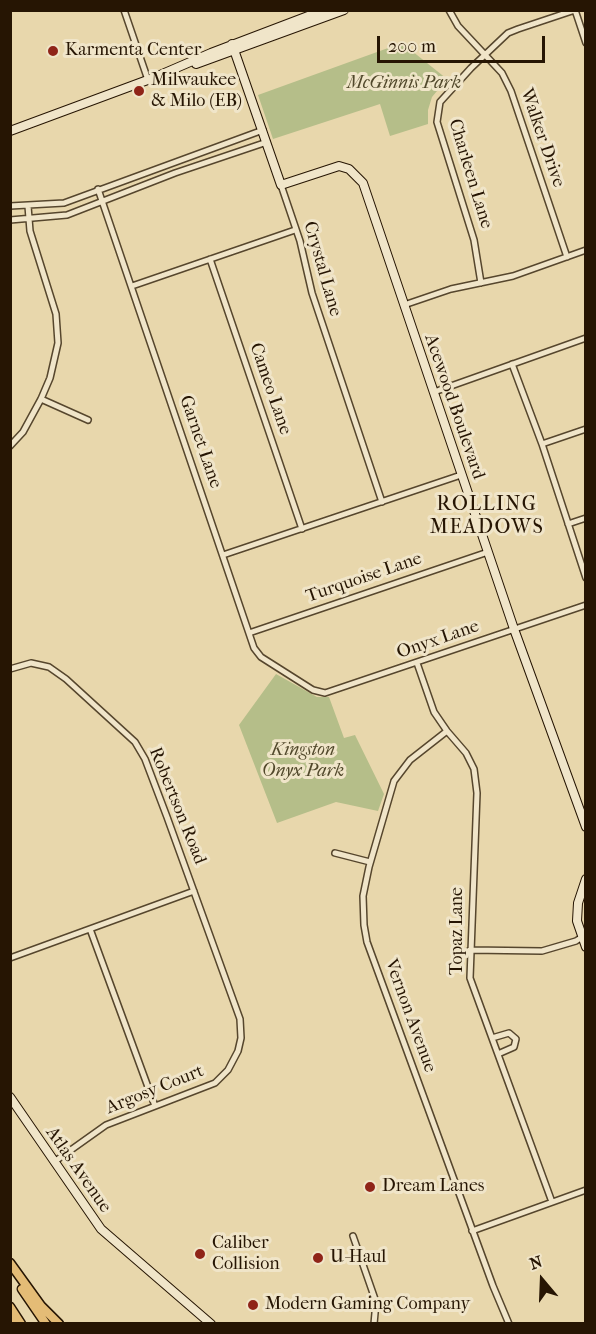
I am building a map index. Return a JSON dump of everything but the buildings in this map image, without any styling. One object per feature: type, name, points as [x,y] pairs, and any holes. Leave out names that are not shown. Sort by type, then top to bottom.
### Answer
[{"type":"main road","points":[[10,1263],[41,1306],[59,1323]]},
{"type":"main road","points":[[10,1271],[46,1323]]},
{"type":"main road","points":[[10,1307],[21,1323]]},
{"type":"main road","points":[[10,1317],[14,1323]]},
{"type":"street","points":[[124,10],[148,80]]},
{"type":"street","points":[[234,48],[324,10]]},
{"type":"street","points":[[10,131],[344,10]]},
{"type":"street","name":"Walker Drive","points":[[449,10],[458,26],[502,73],[511,91],[567,257]]},
{"type":"street","points":[[575,10],[585,43]]},
{"type":"street","name":"Charleen Lane","points":[[481,283],[474,240],[437,122],[440,102],[449,90],[508,33],[575,10]]},
{"type":"street","name":"Crystal Lane","points":[[234,48],[296,230],[312,293],[382,502]]},
{"type":"street","points":[[10,206],[64,203],[263,130]]},
{"type":"street","points":[[10,220],[67,215],[175,173],[267,142]]},
{"type":"street","points":[[171,162],[175,173]]},
{"type":"street","name":"Acewood Boulevard","points":[[281,185],[339,166],[349,169],[363,183],[514,629],[585,827]]},
{"type":"street","name":"Garnet Lane","points":[[98,189],[254,648],[261,657],[301,683]]},
{"type":"street","points":[[10,446],[23,432],[41,399],[56,358],[58,328],[52,298],[33,242],[27,206]]},
{"type":"street","points":[[132,286],[296,230]]},
{"type":"street","points":[[404,304],[451,289],[513,276],[585,250]]},
{"type":"street","name":"Cameo Lane","points":[[210,259],[302,528]]},
{"type":"street","points":[[434,392],[585,338]]},
{"type":"street","points":[[513,364],[542,444],[585,578]]},
{"type":"street","points":[[41,399],[88,420]]},
{"type":"street","points":[[542,444],[585,429]]},
{"type":"street","points":[[223,555],[461,475]]},
{"type":"street","points":[[568,524],[585,518]]},
{"type":"street","name":"Turquoise Lane","points":[[249,633],[488,552]]},
{"type":"street","name":"Onyx Lane","points":[[301,683],[313,690],[325,693],[585,605]]},
{"type":"street","name":"Robertson Road","points":[[10,669],[31,663],[52,668],[134,741],[145,759],[194,891]]},
{"type":"street","name":"Topaz Lane","points":[[417,663],[429,702],[447,731],[466,753],[474,769],[477,793],[470,978],[552,1202]]},
{"type":"street","name":"Vernon Avenue","points":[[447,731],[410,760],[394,781],[370,862],[363,896],[367,942],[472,1231],[504,1314],[510,1323]]},
{"type":"street","points":[[335,853],[370,862]]},
{"type":"street","points":[[585,879],[578,903],[578,921],[584,936],[585,947]]},
{"type":"street","points":[[10,958],[194,891]]},
{"type":"street","name":"Argosy Court","points":[[54,1162],[106,1125],[215,1083],[234,1061],[241,1038],[240,1019],[194,891]]},
{"type":"street","points":[[90,929],[155,1106]]},
{"type":"street","points":[[470,950],[533,952],[553,949],[584,936]]},
{"type":"street","points":[[492,1038],[509,1033],[516,1039],[514,1047],[498,1054]]},
{"type":"street","name":"Atlas Avenue","points":[[10,1097],[101,1229],[211,1323]]},
{"type":"street","points":[[472,1231],[585,1190]]},
{"type":"street","points":[[353,1236],[376,1302],[374,1323]]},
{"type":"green space","name":"McGinnis Park","points":[[402,43],[447,79],[432,97],[428,110],[428,124],[390,136],[380,104],[273,139],[258,95]]},
{"type":"green space","name":"Kingston Onyx Park","points":[[276,674],[317,697],[329,697],[344,738],[355,735],[384,794],[378,811],[336,802],[277,823],[239,725]]},
{"type":"place","name":"Karmenta Center","points":[[53,51]]},
{"type":"place","name":"Milwaukee & Milo (EB)","points":[[139,91]]},
{"type":"place","name":"Dream Lanes","points":[[370,1187]]},
{"type":"place","name":"Caliber Collision","points":[[200,1254]]},
{"type":"place","name":"U-Haul","points":[[318,1258]]},
{"type":"place","name":"Modern Gaming Company","points":[[253,1305]]},
{"type":"district","name":"ROLLING MEADOWS","points":[[487,516]]}]
